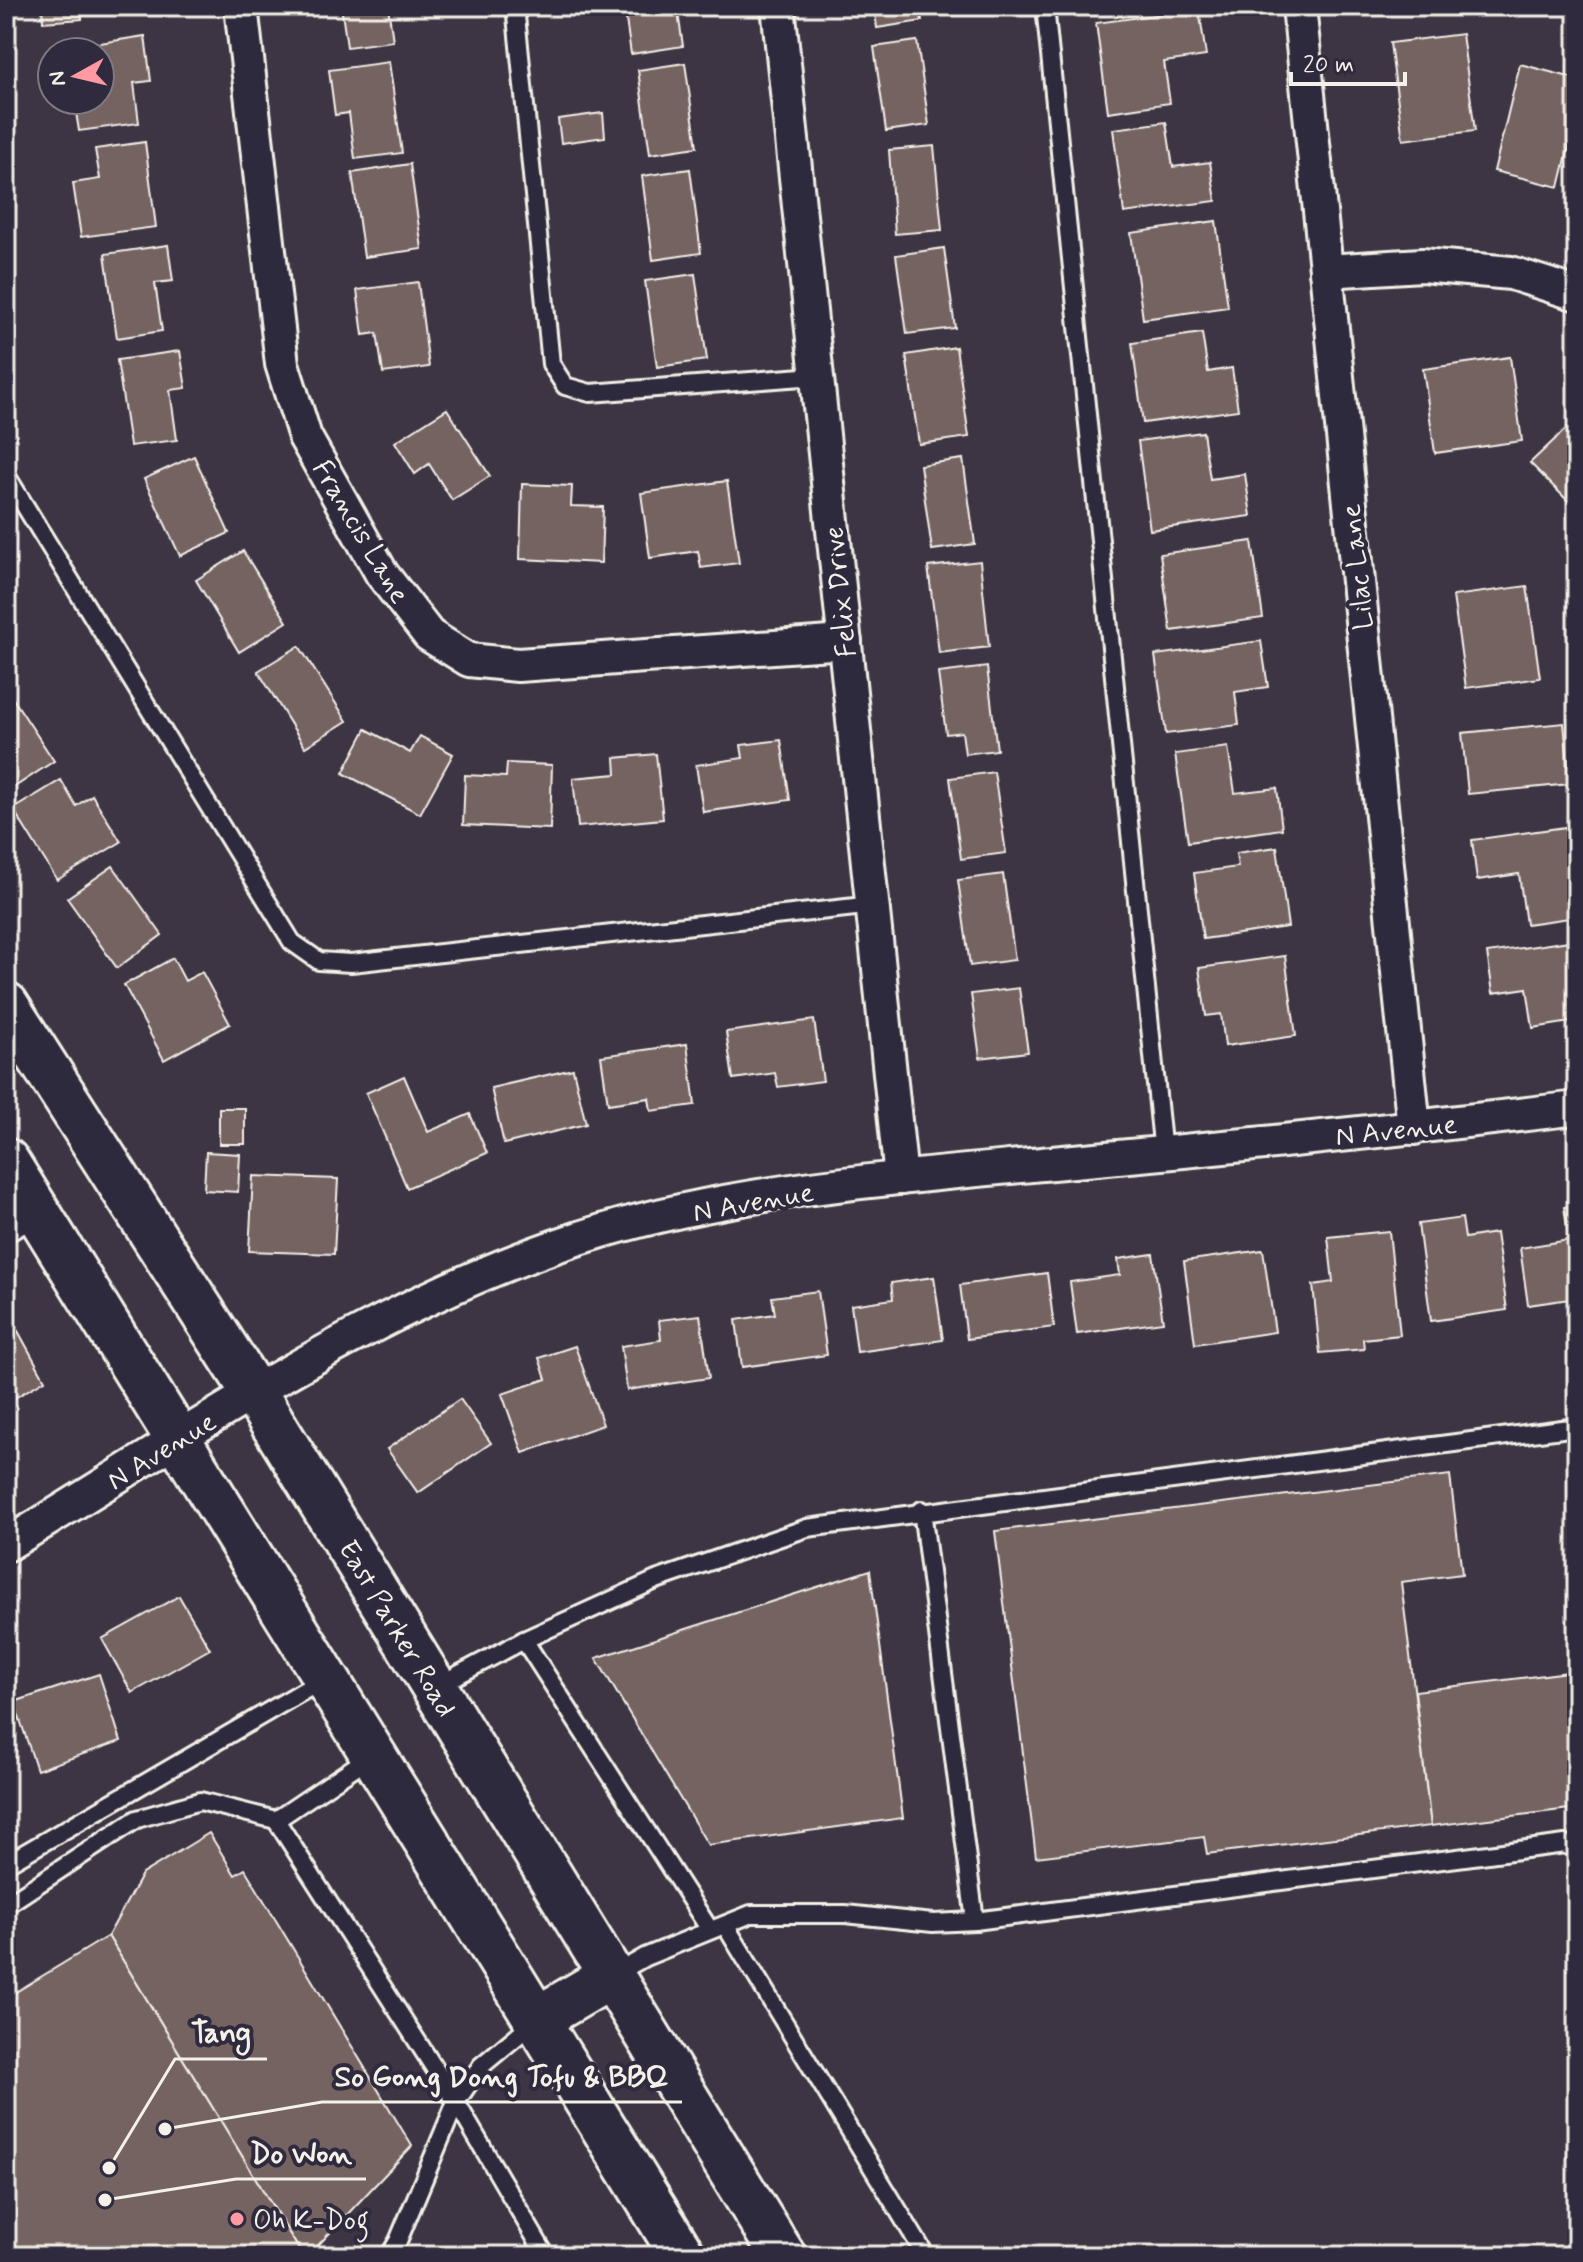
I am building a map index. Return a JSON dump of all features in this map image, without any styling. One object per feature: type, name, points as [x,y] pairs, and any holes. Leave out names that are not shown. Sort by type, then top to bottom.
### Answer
[{"type":"main road","name":"East Parker Road","points":[[6,1005],[253,1391],[783,2256]]},
{"type":"main road","points":[[6,1161],[22,1224],[179,1440],[683,2256]]},
{"type":"main road","points":[[536,2020],[611,1976]]},
{"type":"street","name":"Francis Lane","points":[[241,6],[282,364],[305,437],[382,574],[429,635],[469,660],[518,665],[845,642]]},
{"type":"street","name":"Felix Drive","points":[[778,6],[901,1178]]},
{"type":"street","name":"Lilac Lane","points":[[1299,6],[1414,1128]]},
{"type":"street","points":[[1326,271],[1422,265],[1511,273],[1577,294]]},
{"type":"street","name":"N Avenue","points":[[6,1545],[179,1440],[253,1391],[341,1341],[456,1286],[601,1231],[722,1203],[901,1178],[1414,1128],[1577,1108]]},
{"type":"lane","points":[[515,6],[551,364],[565,386],[590,393],[816,376]]},
{"type":"lane","points":[[1045,6],[1163,1153]]},
{"type":"lane","points":[[6,475],[292,942],[319,961],[351,963],[873,905]]},
{"type":"lane","points":[[434,1688],[524,1640],[656,1580],[807,1528],[922,1510],[1577,1427]]},
{"type":"lane","points":[[922,1510],[975,1921]]},
{"type":"lane","points":[[524,1640],[718,1928],[926,2256]]},
{"type":"lane","points":[[6,1864],[325,1678]]},
{"type":"lane","points":[[276,1820],[373,1755]]},
{"type":"lane","points":[[6,1905],[137,1819],[200,1801],[276,1820],[456,2102],[546,2256]]},
{"type":"lane","points":[[611,1976],[645,1957],[751,1914],[845,1914],[933,1923],[975,1921],[1565,1844],[1577,1851]]},
{"type":"lane","points":[[389,2256],[456,2102],[481,2066],[536,2020]]},
{"type":"building","points":[[42,6],[81,6],[82,19],[43,22]]},
{"type":"building","points":[[341,6],[388,6],[393,41],[347,47]]},
{"type":"building","points":[[624,6],[677,6],[683,46],[631,54]]},
{"type":"building","points":[[874,6],[920,6],[922,21],[877,28]]},
{"type":"building","points":[[1199,9],[1206,56],[1164,62],[1170,103],[1108,112],[1096,23]]},
{"type":"building","points":[[1462,34],[1475,131],[1403,140],[1390,43]]},
{"type":"building","points":[[145,36],[151,81],[134,83],[139,123],[79,131],[77,116],[116,116],[116,40]]},
{"type":"building","points":[[917,41],[929,125],[886,131],[874,47]]},
{"type":"building","points":[[389,62],[402,153],[355,159],[349,113],[335,115],[329,70]]},
{"type":"building","points":[[685,63],[697,147],[650,154],[638,70]]},
{"type":"building","points":[[1520,64],[1577,79],[1577,114],[1559,187],[1494,171]]},
{"type":"building","points":[[603,113],[605,137],[561,143],[558,119]]},
{"type":"building","points":[[1166,122],[1173,167],[1210,162],[1216,201],[1124,213],[1113,129]]},
{"type":"building","points":[[145,142],[156,227],[81,237],[73,183],[100,179],[95,149]]},
{"type":"building","points":[[934,146],[942,230],[895,234],[889,150]]},
{"type":"building","points":[[410,164],[422,249],[364,257],[352,173]]},
{"type":"building","points":[[690,169],[701,253],[653,260],[642,176]]},
{"type":"building","points":[[1216,221],[1228,307],[1143,319],[1131,233]]},
{"type":"building","points":[[168,245],[173,281],[155,283],[162,331],[117,338],[105,254]]},
{"type":"building","points":[[944,248],[955,328],[907,334],[896,255]]},
{"type":"building","points":[[695,274],[707,360],[657,367],[645,281]]},
{"type":"building","points":[[418,282],[429,367],[383,373],[377,333],[363,335],[357,290]]},
{"type":"building","points":[[1202,333],[1208,372],[1232,368],[1238,410],[1143,423],[1132,343]]},
{"type":"building","points":[[956,347],[969,437],[919,444],[906,355]]},
{"type":"building","points":[[180,351],[186,388],[170,390],[177,440],[130,446],[117,360]]},
{"type":"building","points":[[1510,357],[1522,441],[1435,453],[1423,369]]},
{"type":"building","points":[[447,409],[490,476],[452,500],[429,464],[415,474],[395,442]]},
{"type":"building","points":[[1567,428],[1577,438],[1577,510],[1530,463]]},
{"type":"building","points":[[1203,432],[1210,479],[1245,474],[1251,516],[1150,530],[1138,441]]},
{"type":"building","points":[[194,456],[229,533],[180,556],[144,479]]},
{"type":"building","points":[[963,459],[975,544],[932,550],[920,465]]},
{"type":"building","points":[[727,481],[739,563],[701,568],[698,551],[650,558],[641,493]]},
{"type":"building","points":[[522,484],[572,486],[571,506],[603,507],[601,563],[520,559]]},
{"type":"building","points":[[1252,541],[1263,618],[1171,631],[1160,554]]},
{"type":"building","points":[[243,551],[287,622],[239,652],[196,580]]},
{"type":"building","points":[[980,561],[989,647],[939,653],[928,567]]},
{"type":"building","points":[[1527,586],[1540,678],[1466,688],[1453,596]]},
{"type":"building","points":[[1261,641],[1268,687],[1235,692],[1239,725],[1166,734],[1155,655]]},
{"type":"building","points":[[299,646],[347,721],[305,747],[258,671]]},
{"type":"building","points":[[987,667],[997,750],[965,754],[962,732],[946,734],[938,673]]},
{"type":"building","points":[[8,691],[54,761],[13,788],[6,776]]},
{"type":"building","points":[[1564,723],[1570,784],[1468,794],[1462,733]]},
{"type":"building","points":[[366,729],[410,753],[420,736],[453,754],[420,814],[343,773]]},
{"type":"building","points":[[781,740],[790,800],[703,812],[696,765],[743,758],[741,745]]},
{"type":"building","points":[[1228,747],[1235,793],[1277,788],[1282,829],[1188,842],[1175,754]]},
{"type":"building","points":[[656,754],[663,819],[578,827],[573,778],[616,774],[615,758]]},
{"type":"building","points":[[507,763],[552,765],[550,829],[463,825],[465,775],[506,777]]},
{"type":"building","points":[[994,772],[1006,853],[961,859],[950,778]]},
{"type":"building","points":[[61,780],[76,806],[92,795],[121,842],[57,880],[13,809]]},
{"type":"building","points":[[1566,827],[1577,917],[1526,924],[1519,874],[1477,880],[1472,840]]},
{"type":"building","points":[[1277,847],[1288,927],[1203,939],[1194,873],[1238,867],[1236,853]]},
{"type":"building","points":[[113,866],[162,935],[117,968],[67,898]]},
{"type":"building","points":[[1003,874],[1015,960],[970,966],[958,880]]},
{"type":"building","points":[[1576,940],[1577,1021],[1533,1028],[1527,988],[1493,993],[1487,953]]},
{"type":"building","points":[[1285,956],[1296,1036],[1225,1046],[1221,1014],[1206,1016],[1199,968]]},
{"type":"building","points":[[173,958],[185,981],[202,972],[230,1024],[164,1060],[124,985]]},
{"type":"building","points":[[1019,988],[1028,1052],[980,1058],[971,994]]},
{"type":"building","points":[[814,1020],[823,1081],[778,1087],[775,1073],[733,1079],[726,1032]]},
{"type":"building","points":[[687,1044],[695,1105],[651,1111],[649,1098],[608,1104],[601,1056]]},
{"type":"building","points":[[573,1069],[586,1124],[504,1144],[491,1088]]},
{"type":"building","points":[[404,1076],[428,1132],[470,1114],[487,1153],[407,1188],[366,1093]]},
{"type":"building","points":[[219,1108],[245,1108],[245,1144],[219,1144]]},
{"type":"building","points":[[206,1152],[240,1154],[238,1192],[204,1190]]},
{"type":"building","points":[[253,1176],[338,1179],[334,1254],[249,1251]]},
{"type":"building","points":[[1577,1205],[1577,1298],[1528,1305],[1520,1248],[1569,1240],[1564,1207]]},
{"type":"building","points":[[1462,1218],[1465,1238],[1496,1233],[1507,1310],[1431,1321],[1418,1224]]},
{"type":"building","points":[[1389,1231],[1400,1335],[1363,1339],[1364,1349],[1320,1353],[1313,1285],[1333,1282],[1328,1237]]},
{"type":"building","points":[[1263,1250],[1275,1332],[1195,1344],[1184,1261]]},
{"type":"building","points":[[1153,1254],[1163,1322],[1077,1334],[1070,1282],[1120,1275],[1118,1259]]},
{"type":"building","points":[[1047,1273],[1054,1327],[967,1339],[960,1285]]},
{"type":"building","points":[[934,1277],[943,1340],[857,1352],[851,1305],[893,1299],[891,1283]]},
{"type":"building","points":[[818,1291],[827,1355],[742,1367],[736,1320],[775,1314],[772,1297]]},
{"type":"building","points":[[700,1315],[709,1378],[627,1390],[621,1346],[661,1340],[659,1320]]},
{"type":"building","points":[[18,1331],[45,1380],[6,1403],[6,1338]]},
{"type":"building","points":[[575,1346],[603,1425],[523,1453],[502,1394],[546,1379],[539,1358]]},
{"type":"building","points":[[460,1399],[491,1443],[418,1493],[387,1449]]},
{"type":"building","points":[[1450,1475],[1462,1574],[1401,1582],[1431,1826],[1207,1854],[1204,1837],[1036,1857],[995,1531]]},
{"type":"building","points":[[870,1570],[903,1818],[708,1845],[596,1658]]},
{"type":"building","points":[[179,1596],[210,1649],[132,1693],[102,1639]]},
{"type":"building","points":[[1577,1671],[1577,1808],[1431,1826],[1415,1691]]},
{"type":"building","points":[[99,1674],[121,1741],[37,1770],[14,1702]]},
{"type":"building","points":[[209,1833],[235,1875],[245,1869],[412,2146],[308,2256],[303,2256],[108,1936],[142,1874]]},
{"type":"building","points":[[108,1936],[303,2256],[6,2256],[6,1998]]},
{"type":"place","name":"So Gong Dong Tofu & BBQ","points":[[165,2129]]},
{"type":"place","name":"Tang","points":[[109,2168]]},
{"type":"place","name":"Do Won","points":[[105,2200]]},
{"type":"place","name":"Oh K-Dog","points":[[237,2219]]}]
